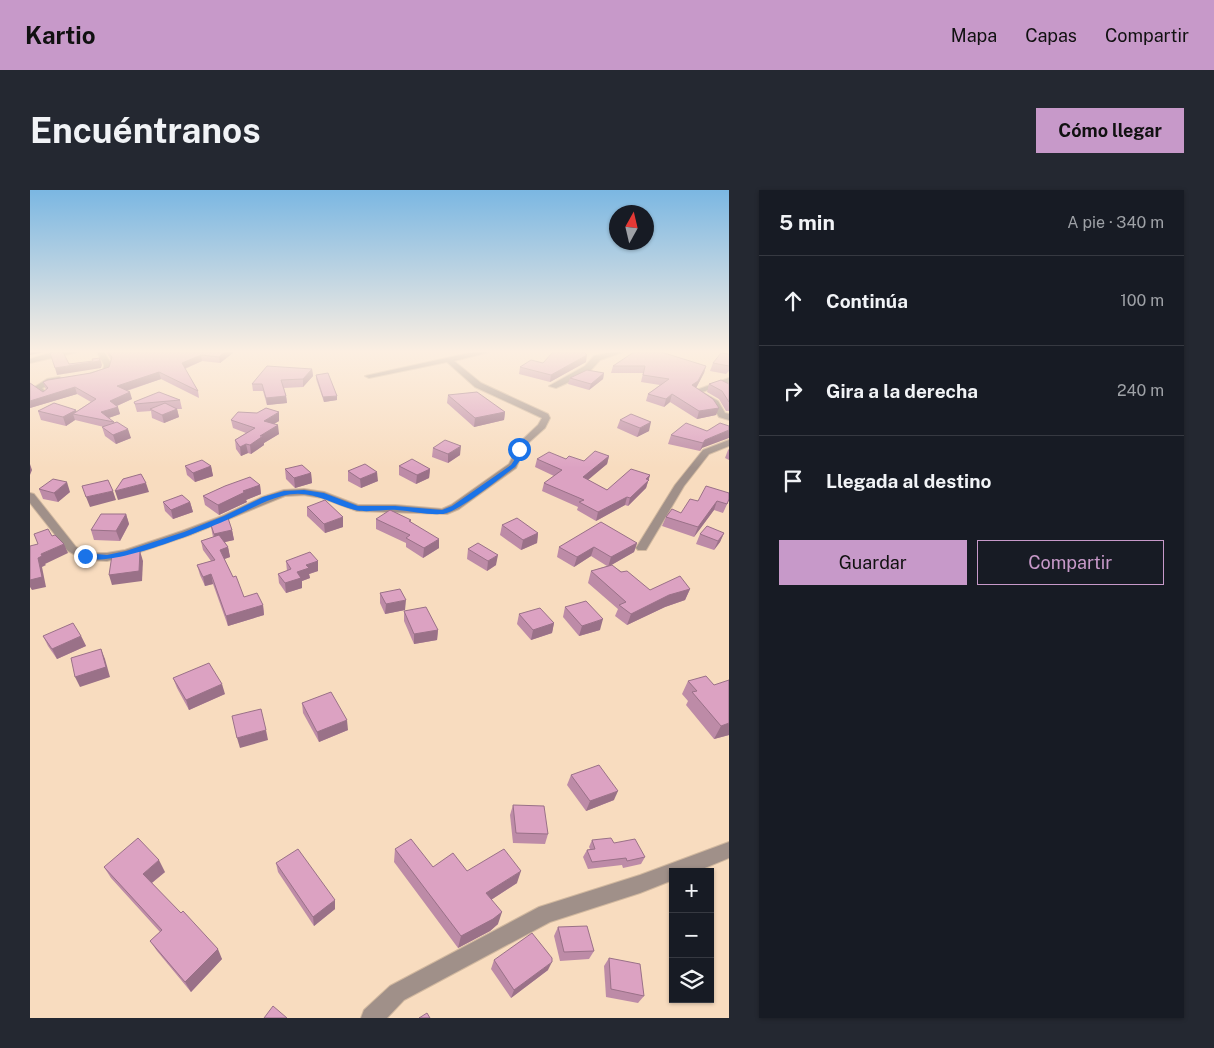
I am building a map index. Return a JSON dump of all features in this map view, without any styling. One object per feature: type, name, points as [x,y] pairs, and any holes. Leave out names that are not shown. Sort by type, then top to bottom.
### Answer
[{"type":"street","points":[[40,391],[45,395]]},
{"type":"street","points":[[30,496],[72,549],[85,556],[107,557],[127,553],[186,533],[284,493],[304,492],[324,495],[357,508],[395,508],[443,512],[455,507],[513,466],[518,459],[519,449],[546,418],[489,391]]},
{"type":"street","points":[[698,391],[694,392],[715,403],[722,415],[729,417]]},
{"type":"street","points":[[642,548],[680,485],[706,452],[729,444]]},
{"type":"street","points":[[372,1018],[397,993],[546,914],[640,884],[729,850]]},
{"type":"building","points":[[30,391],[63,391],[30,401]]},
{"type":"building","points":[[81,391],[130,392],[110,401],[118,407],[101,412],[114,422],[73,414],[96,399]]},
{"type":"building","points":[[264,391],[284,391],[286,396],[266,398]]},
{"type":"building","points":[[321,391],[335,391],[337,396],[323,397]]},
{"type":"building","points":[[653,391],[700,391],[713,399],[719,408],[699,411],[672,394],[666,399],[648,394]]},
{"type":"building","points":[[722,391],[729,391],[729,402]]},
{"type":"building","points":[[159,392],[180,400],[135,404],[134,402]]},
{"type":"building","points":[[477,392],[505,412],[475,418],[448,395]]},
{"type":"building","points":[[54,403],[76,410],[63,417],[38,411]]},
{"type":"building","points":[[165,403],[177,409],[162,415],[150,409]]},
{"type":"building","points":[[266,408],[279,412],[264,421],[278,425],[260,436],[263,436],[250,445],[246,444],[240,447],[235,440],[255,428],[231,420],[238,412],[257,413]]},
{"type":"building","points":[[631,414],[651,422],[640,428],[620,420]]},
{"type":"building","points":[[117,422],[128,429],[113,435],[102,427]]},
{"type":"building","points":[[686,423],[707,431],[720,423],[729,426],[729,430],[705,440],[703,443],[671,435]]},
{"type":"building","points":[[445,440],[461,446],[448,454],[433,448]]},
{"type":"building","points":[[595,451],[609,456],[583,477],[607,490],[631,469],[650,475],[646,479],[649,480],[630,498],[627,497],[598,512],[579,502],[584,500],[544,483],[562,470],[537,459],[549,452],[566,459],[569,456],[584,461]]},
{"type":"building","points":[[412,459],[430,469],[417,475],[399,466]]},
{"type":"building","points":[[202,460],[211,466],[193,473],[185,466]]},
{"type":"building","points":[[365,464],[377,472],[360,479],[348,471]]},
{"type":"building","points":[[302,465],[311,473],[294,478],[285,469]]},
{"type":"building","points":[[141,474],[146,483],[115,491],[123,479]]},
{"type":"building","points":[[250,477],[260,485],[243,491],[245,492],[218,505],[203,496],[225,486]]},
{"type":"building","points":[[53,479],[67,482],[54,493],[39,489]]},
{"type":"building","points":[[108,480],[113,491],[86,497],[82,486]]},
{"type":"building","points":[[706,486],[729,493],[727,504],[717,501],[698,527],[666,517],[672,509],[681,513],[690,499],[698,501]]},
{"type":"building","points":[[182,495],[190,502],[171,510],[163,502]]},
{"type":"building","points":[[325,500],[343,517],[324,524],[307,507]]},
{"type":"building","points":[[390,510],[411,520],[409,521],[439,539],[424,548],[406,538],[410,535],[376,519]]},
{"type":"building","points":[[101,514],[126,514],[116,531],[91,530]]},
{"type":"building","points":[[228,518],[232,530],[214,534],[210,522]]},
{"type":"building","points":[[517,518],[538,533],[523,540],[502,525]]},
{"type":"building","points":[[601,522],[637,543],[611,557],[594,547],[577,557],[559,547]]},
{"type":"building","points":[[707,526],[724,533],[718,541],[700,534]]},
{"type":"building","points":[[48,529],[52,536],[55,535],[64,544],[41,554],[42,556],[38,558],[42,577],[30,580],[30,546],[38,544],[34,534]]},
{"type":"building","points":[[219,535],[228,547],[220,550],[233,577],[236,576],[244,597],[257,593],[263,605],[226,616],[211,574],[203,577],[197,565],[215,560],[201,541]]},
{"type":"building","points":[[478,543],[498,555],[488,561],[468,549]]},
{"type":"building","points":[[140,551],[139,571],[109,575],[112,555]]},
{"type":"building","points":[[310,552],[318,561],[306,565],[309,568],[297,572],[301,578],[285,583],[278,574],[291,569],[286,561]]},
{"type":"building","points":[[612,565],[621,572],[627,571],[650,590],[680,576],[690,589],[669,595],[631,614],[619,605],[626,602],[591,571]]},
{"type":"building","points":[[400,589],[406,600],[386,604],[380,593]]},
{"type":"building","points":[[586,601],[603,619],[582,626],[565,607]]},
{"type":"building","points":[[426,607],[438,630],[414,634],[404,611]]},
{"type":"building","points":[[540,608],[554,623],[533,630],[519,614]]},
{"type":"building","points":[[73,623],[81,636],[52,649],[43,636]]},
{"type":"building","points":[[101,649],[106,667],[75,677],[71,658]]},
{"type":"building","points":[[209,663],[222,684],[186,700],[173,678]]},
{"type":"building","points":[[706,676],[714,685],[729,680],[729,723],[721,726],[692,692],[697,691],[688,681]]},
{"type":"building","points":[[331,692],[347,720],[317,732],[302,703]]},
{"type":"building","points":[[261,709],[266,730],[237,738],[232,716]]},
{"type":"building","points":[[599,765],[618,791],[590,801],[571,775]]},
{"type":"building","points":[[513,805],[544,806],[548,834],[516,833]]},
{"type":"building","points":[[138,838],[159,860],[143,874],[181,913],[183,911],[218,949],[185,982],[150,941],[162,930],[104,867]]},
{"type":"building","points":[[611,838],[614,843],[635,839],[645,857],[627,861],[626,858],[592,862],[587,850],[595,849],[592,840]]},
{"type":"building","points":[[411,839],[433,867],[453,853],[467,871],[504,849],[521,871],[486,893],[502,912],[461,936],[395,849]]},
{"type":"building","points":[[298,849],[335,900],[313,917],[276,863]]},
{"type":"building","points":[[587,926],[594,951],[564,952],[558,927]]},
{"type":"building","points":[[532,933],[552,958],[552,962],[514,990],[494,960]]},
{"type":"building","points":[[609,958],[640,964],[644,996],[611,989]]},
{"type":"building","points":[[273,1006],[287,1018],[264,1018]]},
{"type":"building","points":[[427,1013],[430,1018],[419,1018]]},
{"type":"route","points":[[85,556],[107,557],[127,553],[226,518],[266,499],[284,493],[304,492],[324,495],[357,508],[395,508],[443,512],[455,507],[513,466],[518,459],[519,449]]}]
